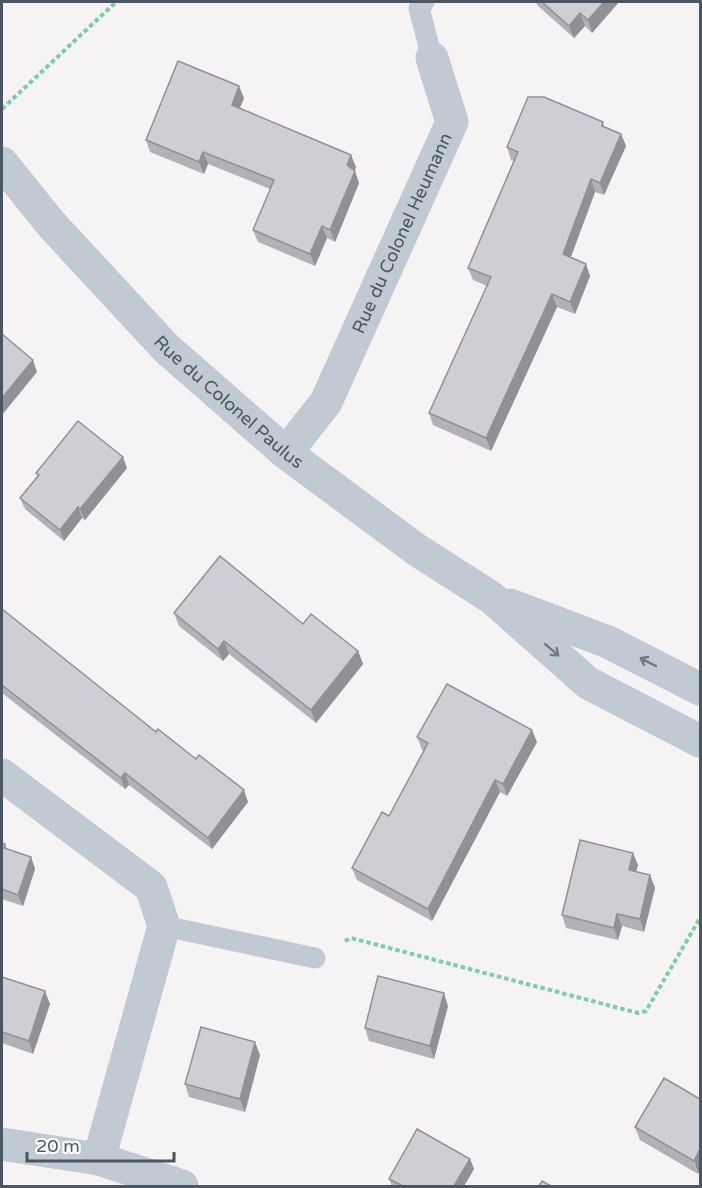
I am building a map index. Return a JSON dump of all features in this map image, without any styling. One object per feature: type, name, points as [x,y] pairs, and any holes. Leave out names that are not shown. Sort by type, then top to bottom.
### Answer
[{"type":"street","name":"Rue du Colonel Heumann","points":[[286,453],[326,402],[452,122],[432,58]]},
{"type":"street","name":"Rue du Colonel Paulus","points":[[2,163],[59,233],[166,348],[286,453],[417,550],[492,598],[588,683],[700,741]]},
{"type":"street","name":"Rue du Colonel Paulus","points":[[492,598],[608,642],[700,689]]},
{"type":"street","points":[[2,775],[151,887],[164,926],[99,1159]]},
{"type":"street","points":[[2,1144],[99,1159],[182,1186]]},
{"type":"lane","name":"Rue du Colonel Heumann","points":[[424,2],[419,8],[432,58]]},
{"type":"lane","points":[[164,926],[315,958]]},
{"type":"path","points":[[2,109],[116,2]]},
{"type":"path","points":[[315,958],[351,938],[638,1013],[646,1011],[700,918]]},
{"type":"building","points":[[542,2],[604,2],[588,20],[580,13],[569,26]]},
{"type":"building","points":[[178,61],[239,86],[232,105],[351,155],[347,165],[355,171],[330,230],[322,226],[310,254],[253,230],[274,180],[203,152],[199,162],[146,140]]},
{"type":"building","points":[[528,97],[544,97],[603,122],[602,126],[621,134],[600,183],[591,179],[563,254],[586,264],[570,302],[552,294],[486,438],[429,413],[491,277],[468,268],[518,152],[507,147]]},
{"type":"building","points":[[2,334],[33,360],[2,398]]},
{"type":"building","points":[[78,421],[123,457],[60,530],[20,498],[39,475],[36,473]]},
{"type":"building","points":[[220,556],[303,624],[311,614],[358,651],[311,710],[224,641],[218,649],[174,613]]},
{"type":"building","points":[[2,609],[156,732],[158,729],[196,759],[199,755],[244,790],[208,838],[125,773],[121,778],[2,685]]},
{"type":"building","points":[[447,684],[532,730],[503,784],[495,780],[428,909],[352,868],[382,812],[389,816],[428,743],[417,737]]},
{"type":"building","points":[[580,840],[633,853],[629,870],[650,875],[640,919],[617,914],[614,928],[562,915]]},
{"type":"building","points":[[2,843],[5,844],[4,848],[31,857],[18,895],[2,889]]},
{"type":"building","points":[[378,976],[444,993],[430,1046],[365,1028]]},
{"type":"building","points":[[2,977],[45,991],[29,1041],[2,1032]]},
{"type":"building","points":[[201,1027],[255,1042],[240,1099],[185,1084]]},
{"type":"building","points":[[664,1078],[700,1099],[700,1149],[694,1161],[635,1127]]},
{"type":"building","points":[[417,1129],[470,1159],[454,1186],[403,1186],[389,1179]]},
{"type":"building","points":[[542,1181],[551,1186],[539,1186]]}]
